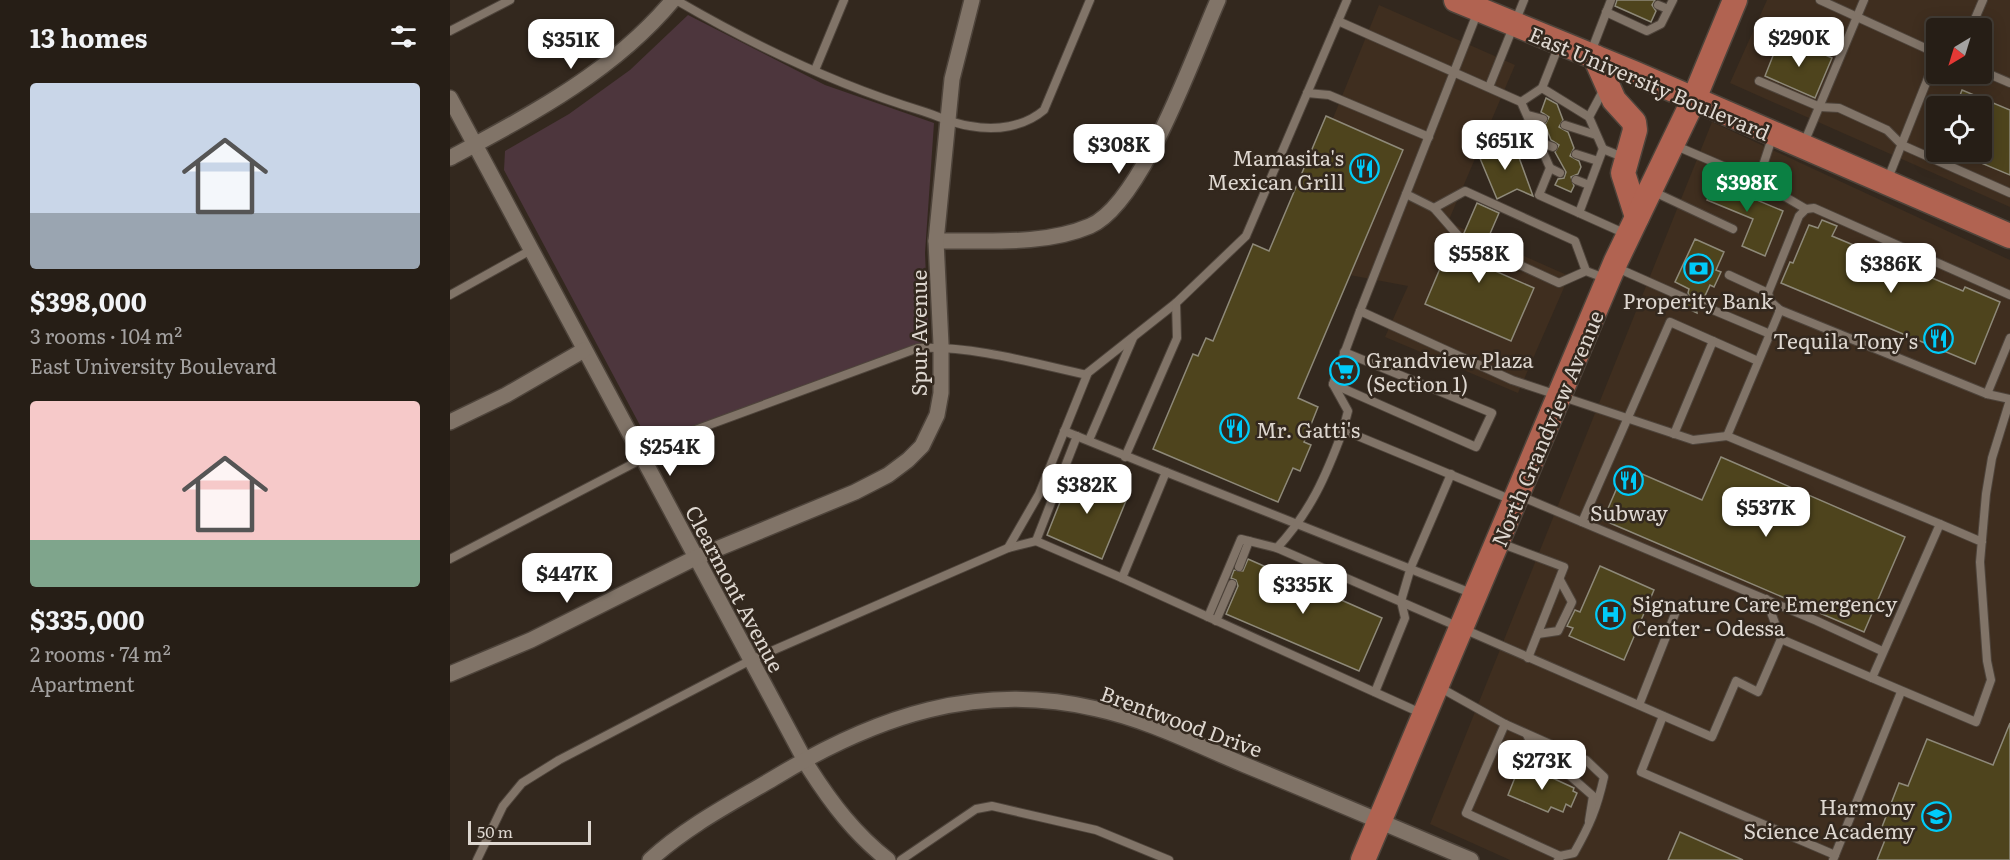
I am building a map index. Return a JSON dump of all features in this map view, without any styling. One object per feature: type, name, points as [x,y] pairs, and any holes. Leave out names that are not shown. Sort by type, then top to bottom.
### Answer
[{"type":"main road","name":"East University Boulevard","points":[[1456,0],[1694,99],[2010,236]]},
{"type":"main road","name":"North Grandview Avenue","points":[[1363,860],[1560,395],[1603,272],[1633,226],[1694,99],[1735,0]]},
{"type":"main road","points":[[1592,56],[1614,100],[1629,113],[1634,122],[1635,130],[1623,173],[1633,226]]},
{"type":"street","points":[[450,158],[581,84],[656,20],[674,0]]},
{"type":"street","name":"Spur Avenue","points":[[450,674],[531,640],[694,558],[855,492],[888,475],[908,460],[926,439],[937,415],[941,393],[936,241],[952,79],[972,0]]},
{"type":"street","points":[[936,241],[1000,240],[1063,234],[1092,225],[1113,211],[1135,180],[1149,153],[1218,0]]},
{"type":"street","name":"Clearmont Avenue","points":[[450,98],[694,558],[804,759],[834,807],[864,841],[888,860]]},
{"type":"street","points":[[450,422],[506,395],[584,350]]},
{"type":"street","name":"Brentwood Drive","points":[[650,860],[693,827],[804,759],[887,722],[947,704],[994,699],[1061,701],[1128,718],[1471,860]]},
{"type":"lane","points":[[450,31],[510,0]]},
{"type":"lane","points":[[674,0],[722,27],[876,97],[970,127],[1016,125],[1038,115],[1051,96],[1090,0]]},
{"type":"lane","points":[[815,70],[844,0]]},
{"type":"lane","points":[[1008,548],[1039,494],[1085,375],[1176,303],[1246,236],[1347,0]]},
{"type":"lane","points":[[1490,87],[1524,0]]},
{"type":"lane","points":[[1592,56],[1611,0]]},
{"type":"lane","points":[[1606,12],[1647,31],[1661,24],[1672,0]]},
{"type":"lane","points":[[1820,0],[1926,48]]},
{"type":"lane","points":[[1803,146],[1863,0]]},
{"type":"lane","points":[[1975,18],[1983,0]]},
{"type":"lane","points":[[1658,5],[1668,9]]},
{"type":"lane","points":[[1277,548],[1300,523],[1325,478],[1343,430],[1348,411],[1333,384],[1478,10]]},
{"type":"lane","points":[[1338,21],[1521,102],[1550,168],[1560,173]]},
{"type":"lane","points":[[1521,102],[1542,88],[1560,44]]},
{"type":"lane","points":[[1992,75],[2010,83]]},
{"type":"lane","points":[[1759,81],[1820,106],[1839,108],[1887,130],[1902,145],[2010,193]]},
{"type":"lane","points":[[1588,117],[1606,83]]},
{"type":"lane","points":[[1886,182],[1926,84]]},
{"type":"lane","points":[[1542,88],[1588,117],[1603,149],[1628,159]]},
{"type":"lane","points":[[1307,93],[1329,95],[1429,137]]},
{"type":"lane","points":[[1528,115],[1543,119]]},
{"type":"lane","points":[[1565,125],[1596,135]]},
{"type":"lane","points":[[1758,181],[1773,133]]},
{"type":"lane","points":[[1539,142],[1553,147]]},
{"type":"lane","points":[[1672,144],[1758,181],[1806,209],[1814,208],[2010,295]]},
{"type":"lane","points":[[1579,213],[1603,149]]},
{"type":"lane","points":[[1576,154],[1598,161]]},
{"type":"lane","points":[[1550,168],[1539,195],[1579,213],[1633,226]]},
{"type":"lane","points":[[1576,180],[1589,185]]},
{"type":"lane","points":[[1650,190],[1733,229]]},
{"type":"lane","points":[[1434,208],[1465,191],[1575,241],[1603,272],[1685,298]]},
{"type":"lane","points":[[1406,194],[1434,208],[1461,238]]},
{"type":"lane","points":[[1781,639],[1976,722],[1991,680],[1987,661],[1980,562],[1982,542],[1992,458],[2010,400],[1987,394],[1780,310],[1771,302],[1768,293],[1799,216],[1806,209]]},
{"type":"lane","points":[[1483,248],[1558,283],[1603,272]]},
{"type":"lane","points":[[450,296],[531,250]]},
{"type":"lane","points":[[1729,275],[1768,293]]},
{"type":"lane","points":[[1125,456],[1177,338],[1176,303]]},
{"type":"lane","points":[[1701,305],[1770,334]]},
{"type":"lane","points":[[1727,436],[1780,310]]},
{"type":"lane","points":[[1360,311],[1512,380],[1693,440],[1727,436],[1982,542]]},
{"type":"lane","points":[[1581,522],[1670,322],[1758,361]]},
{"type":"lane","points":[[1089,440],[1133,336]]},
{"type":"lane","points":[[1987,394],[2010,338]]},
{"type":"lane","points":[[1674,434],[1713,341]]},
{"type":"lane","points":[[450,559],[640,455],[918,348],[941,347],[1020,360],[1085,375]]},
{"type":"lane","points":[[1333,384],[1476,447],[1492,413],[1344,352]]},
{"type":"lane","points":[[1343,430],[1451,474],[1581,522],[1766,599],[1882,651]]},
{"type":"lane","points":[[1064,431],[1476,594]]},
{"type":"lane","points":[[1036,541],[1077,436]]},
{"type":"lane","points":[[1122,578],[1166,472]]},
{"type":"lane","points":[[1375,692],[1405,618],[1401,601],[1411,567],[1451,474]]},
{"type":"lane","points":[[1872,678],[1940,524]]},
{"type":"lane","points":[[1212,619],[1241,539],[1277,548],[1712,737],[1736,681],[1758,692],[1781,639],[1766,599]]},
{"type":"lane","points":[[477,860],[503,806],[522,783],[559,760],[750,660],[1008,548],[1036,541],[1424,714]]},
{"type":"lane","points":[[1239,567],[1249,541]]},
{"type":"lane","points":[[1498,542],[1564,567],[1528,658]]},
{"type":"lane","points":[[1538,634],[1558,631],[1572,602],[1560,580]]},
{"type":"lane","points":[[1212,619],[1232,584]]},
{"type":"lane","points":[[1639,705],[1675,614]]},
{"type":"lane","points":[[1437,686],[1504,724],[1586,760],[1604,777],[1597,811],[1575,853],[1559,858],[1466,813],[1504,724]]},
{"type":"lane","points":[[1664,716],[1641,772],[1834,857],[1901,692]]},
{"type":"lane","points":[[1527,735],[1541,763],[1569,775],[1593,796],[1588,829]]},
{"type":"lane","points":[[901,860],[976,809],[992,806],[1096,830],[1169,860]]},
{"type":"shaded area","points":[[1767,0],[2010,0],[2010,207],[1730,83]]},
{"type":"shaded area","points":[[1379,5],[1515,65],[1448,222],[1569,276],[1518,393],[1385,337],[1408,286],[1275,261]]},
{"type":"shaded area","points":[[688,15],[825,85],[934,123],[925,253],[929,348],[651,446],[504,170],[505,151],[569,114],[630,70]]},
{"type":"shaded area","points":[[1712,122],[2010,260],[2010,860],[1510,860],[1430,824]]},
{"type":"building","points":[[1617,0],[1655,0],[1652,5],[1656,11],[1651,22],[1615,6]]},
{"type":"building","points":[[1793,40],[1832,58],[1815,98],[1765,76],[1778,43],[1790,50]]},
{"type":"building","points":[[1962,90],[1976,96],[1960,96]]},
{"type":"building","points":[[1546,98],[1557,104],[1563,120],[1559,127],[1568,132],[1574,148],[1570,156],[1579,161],[1581,167],[1578,174],[1571,177],[1574,186],[1571,192],[1555,185],[1558,179],[1564,178],[1566,172],[1555,152],[1559,145],[1551,140],[1545,125],[1549,117],[1541,112]]},
{"type":"building","points":[[1992,102],[2010,110],[2010,175],[1979,162],[1992,162]]},
{"type":"building","points":[[1326,116],[1403,150],[1298,398],[1318,407],[1304,442],[1311,445],[1300,471],[1293,468],[1278,502],[1153,449],[1193,354],[1198,356],[1206,338],[1213,341],[1253,244],[1269,251]]},
{"type":"building","points":[[1513,141],[1533,196],[1517,189],[1497,199],[1479,156]]},
{"type":"building","points":[[1719,171],[1737,179],[1733,190],[1783,211],[1765,256],[1742,246],[1753,219],[1707,200]]},
{"type":"building","points":[[1477,203],[1499,213],[1486,243],[1477,246],[1481,254],[1477,263],[1534,288],[1511,341],[1425,304],[1447,252],[1454,256],[1459,245],[1466,241],[1464,233]]},
{"type":"building","points":[[1822,220],[1837,226],[1832,236],[1963,291],[1965,287],[2000,302],[1975,364],[1781,283],[1790,262],[1793,263],[1809,225],[1818,228]]},
{"type":"building","points":[[1695,239],[1724,252],[1716,270],[1721,272],[1714,287],[1710,285],[1703,300],[1696,302],[1697,313],[1682,306],[1691,300],[1689,289],[1675,282]]},
{"type":"building","points":[[1721,457],[1905,537],[1864,632],[1603,520],[1626,467],[1702,500]]},
{"type":"building","points":[[1072,472],[1128,496],[1102,559],[1047,535]]},
{"type":"building","points":[[1248,559],[1382,618],[1359,671],[1226,614],[1238,586],[1236,580],[1231,578],[1234,570],[1243,571]]},
{"type":"building","points":[[1600,566],[1654,590],[1624,660],[1569,636],[1573,628],[1567,626],[1575,610],[1580,612]]},
{"type":"building","name":"Harmony Science Academy","points":[[2010,723],[2010,860],[1877,860],[1887,835],[1880,832],[1899,783],[1908,786],[1927,739],[1993,765]]},
{"type":"building","points":[[1533,769],[1574,788],[1573,791],[1577,793],[1571,807],[1566,804],[1563,812],[1551,807],[1548,812],[1508,795],[1518,770],[1531,775]]},
{"type":"building","points":[[1680,832],[1743,860],[1668,860]]},
{"type":"place","name":"Mamasita's Mexican Grill","points":[[1365,168]]},
{"type":"place","name":"Properity Bank","points":[[1698,268]]},
{"type":"place","name":"Tequila Tony's","points":[[1939,339]]},
{"type":"place","name":"Grandview Plaza (Section 1)","points":[[1345,370]]},
{"type":"place","name":"Mr. Gatti's","points":[[1235,428]]},
{"type":"place","name":"Subway","points":[[1629,480]]},
{"type":"place","name":"Signature Care Emergency Center - Odessa","points":[[1611,614]]},
{"type":"place","name":"Harmony Science Academy","points":[[1936,817]]}]
